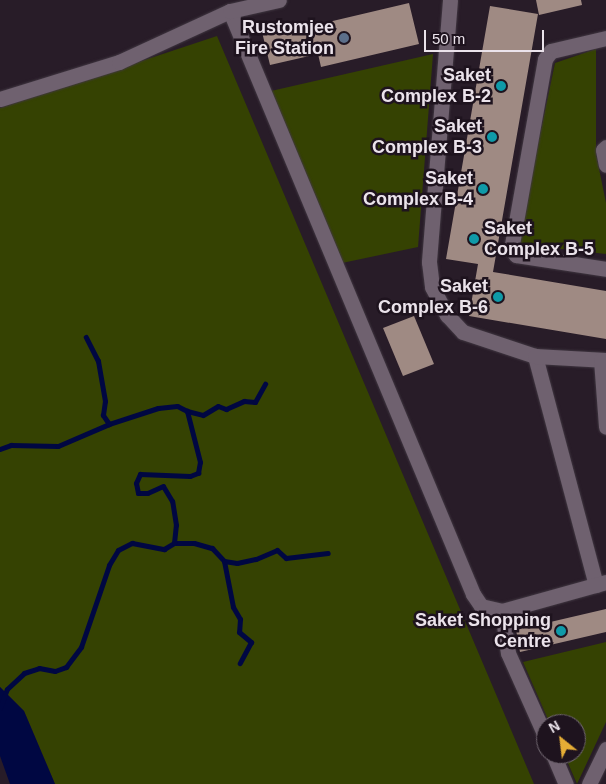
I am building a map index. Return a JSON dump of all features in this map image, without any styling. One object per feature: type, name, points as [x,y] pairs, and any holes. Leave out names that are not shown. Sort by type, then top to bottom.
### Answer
[{"type":"street","points":[[0,99],[119,62],[230,11],[279,0]]},
{"type":"street","points":[[450,0],[429,262],[432,287],[446,315],[463,332],[535,356],[603,360],[606,427]]},
{"type":"street","points":[[230,11],[473,594],[481,606],[502,611],[601,583],[535,356]]},
{"type":"street","points":[[606,38],[551,51],[545,59],[511,249],[516,255],[606,269]]},
{"type":"street","points":[[606,147],[603,150],[606,165]]},
{"type":"street","points":[[502,611],[508,653],[536,716]]},
{"type":"street","points":[[589,784],[606,749]]},
{"type":"street","points":[[557,764],[566,784]]},
{"type":"green space","points":[[217,36],[534,784],[55,784],[24,711],[0,687],[0,108]]},
{"type":"green space","points":[[596,49],[596,154],[606,203],[606,254],[517,244],[555,63]]},
{"type":"green space","points":[[433,54],[418,247],[342,263],[271,91]]},
{"type":"green space","points":[[606,642],[606,722],[577,784],[568,764],[586,764],[586,714],[546,714],[523,662]]},
{"type":"shaded area","points":[[0,687],[24,711],[55,784],[10,784],[0,756]]},
{"type":"building","points":[[536,0],[581,0],[582,5],[539,15]]},
{"type":"building","points":[[409,3],[419,44],[321,67],[318,54],[270,65],[262,32],[301,23],[303,28]]},
{"type":"building","points":[[490,6],[538,14],[493,272],[606,291],[606,339],[469,316],[478,264],[446,259]]},
{"type":"building","points":[[414,316],[434,364],[403,376],[383,328]]},
{"type":"building","name":"Saket Shopping Centre","points":[[606,609],[606,632],[520,652],[516,630]]},
{"type":"waterway","points":[[0,708],[7,689],[24,673],[39,668],[55,671],[66,667],[81,647],[109,565],[118,550],[132,543],[164,549],[174,543],[176,525],[172,501],[163,486],[147,493],[138,493],[136,483],[140,474],[190,476],[198,473],[200,462],[187,411],[177,406],[158,408],[109,424],[103,415],[105,401],[98,361],[86,337]]},
{"type":"waterway","points":[[187,411],[203,415],[218,406],[226,409],[244,401],[255,402],[265,384]]},
{"type":"waterway","points":[[0,449],[11,445],[58,446],[109,424]]},
{"type":"waterway","points":[[174,543],[194,543],[212,548],[224,561],[233,607],[240,619],[239,632],[251,642],[240,663]]},
{"type":"waterway","points":[[224,561],[237,563],[256,559],[277,550],[286,558],[328,553]]},
{"type":"place","name":"Rustomjee Fire Station","points":[[344,38]]},
{"type":"place","name":"Saket Complex B-2","points":[[501,86]]},
{"type":"place","name":"Saket Complex B-3","points":[[492,137]]},
{"type":"place","name":"Saket Complex B-4","points":[[483,189]]},
{"type":"place","name":"Saket Complex B-5","points":[[474,239]]},
{"type":"place","name":"Saket Complex B-6","points":[[498,297]]},
{"type":"place","name":"Saket Shopping Centre","points":[[561,631]]}]
